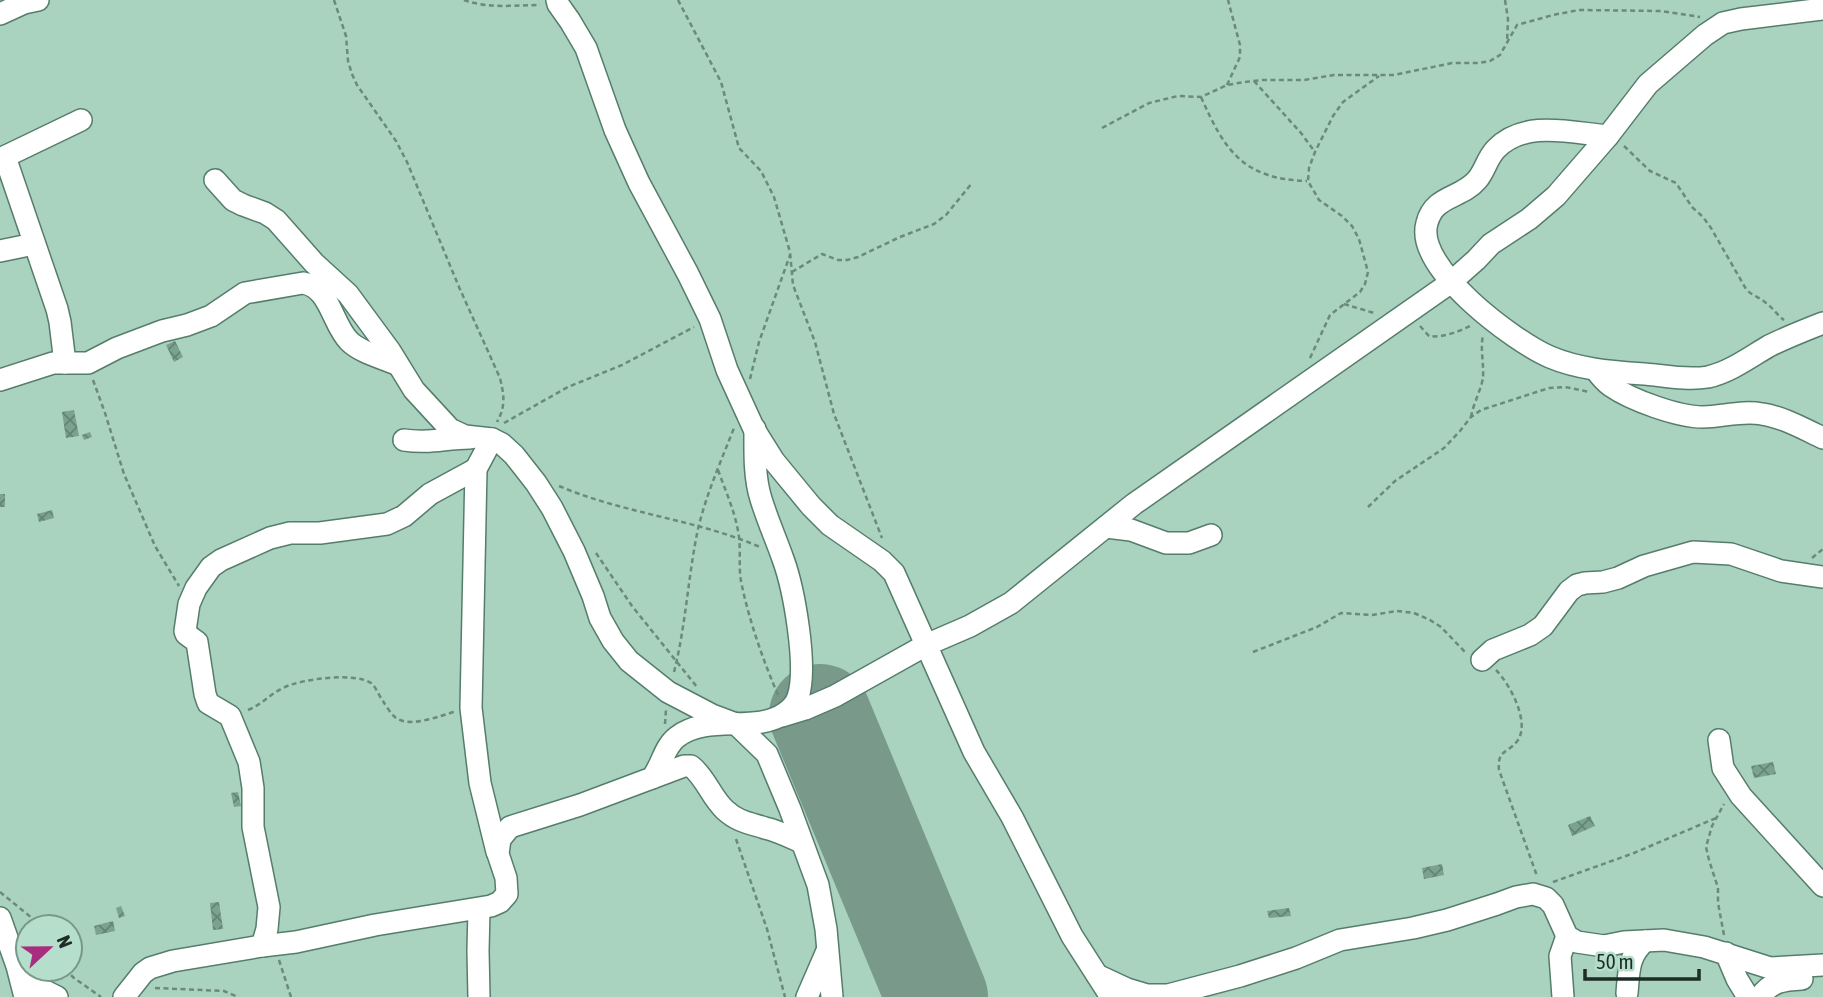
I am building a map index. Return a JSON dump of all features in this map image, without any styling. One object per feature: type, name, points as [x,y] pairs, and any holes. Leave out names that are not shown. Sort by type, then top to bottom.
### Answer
[{"type":"street","points":[[0,14],[38,0]]},
{"type":"street","points":[[557,2],[586,48],[615,130],[639,183],[709,319],[727,370],[754,429],[774,461],[811,506],[831,525],[882,561],[894,573],[974,752],[1012,817],[1072,936],[1111,997]]},
{"type":"street","points":[[652,778],[675,738],[689,730],[715,724],[763,721],[805,709],[835,696],[926,645],[970,626],[1011,603],[1134,504],[1450,283],[1491,244],[1529,219],[1556,196],[1648,84],[1687,48],[1723,23],[1823,9]]},
{"type":"street","points":[[65,363],[60,322],[3,158],[81,120]]},
{"type":"street","points":[[1608,136],[1538,130],[1507,139],[1496,149],[1478,180],[1468,189],[1438,203],[1425,227],[1436,262],[1450,283],[1485,313],[1542,353],[1602,377],[1650,405],[1688,416],[1763,414],[1823,438]]},
{"type":"street","points":[[215,180],[233,200],[276,220],[314,264],[348,294],[414,390],[450,429],[465,436],[502,444],[514,455],[552,508],[593,596],[600,618],[629,661],[668,692],[736,724],[767,754],[818,885],[826,929],[832,997]]},
{"type":"street","points":[[0,251],[34,244]]},
{"type":"street","points":[[0,380],[53,363],[88,363],[117,348],[211,316],[245,293],[303,284],[312,285],[321,292],[351,344],[398,365]]},
{"type":"street","points":[[1602,377],[1707,377],[1768,347],[1822,326]]},
{"type":"street","points":[[754,429],[755,469],[760,496],[784,561],[794,603],[802,673],[798,698],[784,714]]},
{"type":"street","points":[[404,440],[437,442],[454,438],[482,438]]},
{"type":"street","points":[[124,997],[143,973],[157,965],[268,945],[296,943],[397,921],[479,909],[500,902],[507,894],[506,878],[480,783],[471,708],[477,469],[482,438]]},
{"type":"street","points":[[268,945],[270,907],[254,827],[249,762],[230,716],[212,706],[206,699],[197,642],[184,631],[189,604],[196,588],[211,567],[239,551],[290,533],[320,533],[387,524],[404,516],[430,494],[477,469]]},
{"type":"street","points":[[1106,527],[1131,530],[1166,543],[1189,543],[1212,535]]},
{"type":"street","points":[[1482,660],[1493,649],[1530,635],[1542,626],[1577,585],[1618,578],[1644,566],[1693,552],[1731,554],[1781,572],[1823,577]]},
{"type":"street","points":[[1719,740],[1720,756],[1728,777],[1759,817],[1823,886]]},
{"type":"street","points":[[498,855],[500,839],[510,827],[580,805],[684,766],[691,766],[703,778],[728,812],[748,824],[765,827],[801,842]]},
{"type":"street","points":[[1097,975],[1147,995],[1168,996],[1296,958],[1340,940],[1447,920],[1516,897],[1543,892],[1553,905],[1567,936],[1577,942],[1604,946],[1645,941],[1686,943],[1770,968],[1813,966]]},
{"type":"street","points":[[479,909],[479,997]]},
{"type":"street","points":[[0,918],[14,958]]},
{"type":"street","points":[[1563,997],[1560,956],[1567,936]]},
{"type":"street","points":[[1627,993],[1632,956],[1645,941]]},
{"type":"street","points":[[807,997],[828,949]]},
{"type":"street","points":[[1726,953],[1748,997]]},
{"type":"street","points":[[1760,997],[1771,984],[1813,966]]},
{"type":"street","points":[[1791,997],[1813,966]]},
{"type":"street","points":[[33,983],[57,997]]},
{"type":"path","points":[[334,0],[346,36],[352,74],[407,162],[500,378],[504,406],[493,428],[547,398],[622,365],[709,319]]},
{"type":"path","points":[[464,0],[496,6],[557,2]]},
{"type":"path","points":[[678,0],[721,82],[738,148],[761,171],[769,186],[785,229],[793,285],[815,342],[834,414],[884,545]]},
{"type":"path","points":[[1227,85],[1240,57],[1240,44],[1228,0]]},
{"type":"path","points":[[1505,0],[1508,19],[1506,44]]},
{"type":"path","points":[[1102,128],[1149,103],[1178,96],[1201,97],[1227,85],[1254,81],[1304,80],[1334,75],[1379,76],[1452,63],[1490,61],[1500,55],[1517,25],[1579,10],[1661,11],[1723,23]]},
{"type":"path","points":[[1297,391],[1331,315],[1360,292],[1368,278],[1366,257],[1359,239],[1342,216],[1319,200],[1308,181],[1309,168],[1333,116],[1343,102],[1379,76]]},
{"type":"path","points":[[1254,81],[1294,124],[1315,152]]},
{"type":"path","points":[[1201,97],[1215,127],[1235,156],[1250,168],[1266,176],[1308,181]]},
{"type":"path","points":[[1608,136],[1624,146],[1650,171],[1676,183],[1692,207],[1711,228],[1750,294],[1768,304],[1778,316],[1788,321]]},
{"type":"path","points":[[792,272],[822,254],[838,260],[858,257],[934,224],[946,215],[972,183]]},
{"type":"path","points":[[668,692],[676,662],[699,526],[743,405],[759,342],[790,252]]},
{"type":"path","points":[[1344,304],[1404,316],[1429,336],[1436,337],[1468,327],[1485,313]]},
{"type":"path","points":[[1471,416],[1483,381],[1481,348],[1485,313]]},
{"type":"path","points":[[88,363],[124,474],[155,546],[189,604]]},
{"type":"path","points":[[1368,507],[1395,481],[1444,448],[1471,416],[1481,410],[1549,388],[1594,391],[1602,377]]},
{"type":"path","points":[[718,470],[739,538],[742,588],[784,714]]},
{"type":"path","points":[[555,484],[617,507],[739,538],[784,561]]},
{"type":"path","points":[[1821,551],[1823,544]]},
{"type":"path","points":[[593,550],[676,662]]},
{"type":"path","points":[[1253,652],[1317,627],[1341,613],[1372,615],[1397,611],[1414,613],[1430,620],[1441,627],[1461,650],[1492,666],[1510,689],[1521,720],[1520,737],[1501,754],[1498,760],[1499,770],[1543,892],[1716,818]]},
{"type":"path","points":[[230,716],[265,702],[290,685],[333,677],[370,683],[394,717],[403,721],[415,721],[471,708]]},
{"type":"path","points":[[1726,953],[1718,888],[1706,847],[1716,818],[1726,800],[1728,777]]},
{"type":"path","points":[[728,812],[767,929],[785,997]]},
{"type":"path","points":[[0,892],[26,913]]},
{"type":"path","points":[[268,945],[291,997]]},
{"type":"path","points":[[81,983],[101,997]]},
{"type":"path","points":[[153,988],[223,991],[237,997]]},
{"type":"building","points":[[175,341],[183,357],[174,362],[166,345]]},
{"type":"building","points":[[74,410],[79,436],[66,438],[62,412]]},
{"type":"building","points":[[90,432],[92,437],[84,440],[82,435]]},
{"type":"building","points":[[0,494],[5,494],[5,507],[0,507]]},
{"type":"building","points":[[52,510],[54,518],[39,522],[37,514]]},
{"type":"building","points":[[1773,762],[1776,774],[1754,778],[1751,766]]},
{"type":"building","points":[[238,792],[241,806],[234,807],[231,793]]},
{"type":"building","points":[[1590,816],[1595,826],[1572,836],[1568,825]]},
{"type":"building","points":[[1442,864],[1444,875],[1424,879],[1422,868]]},
{"type":"building","points":[[219,902],[223,929],[213,930],[210,903]]},
{"type":"building","points":[[121,906],[125,916],[119,918],[116,908]]},
{"type":"building","points":[[1289,908],[1291,916],[1269,918],[1267,911]]},
{"type":"building","points":[[113,921],[115,931],[96,935],[94,926]]},
{"type":"runway","points":[[820,715],[937,997]]}]
